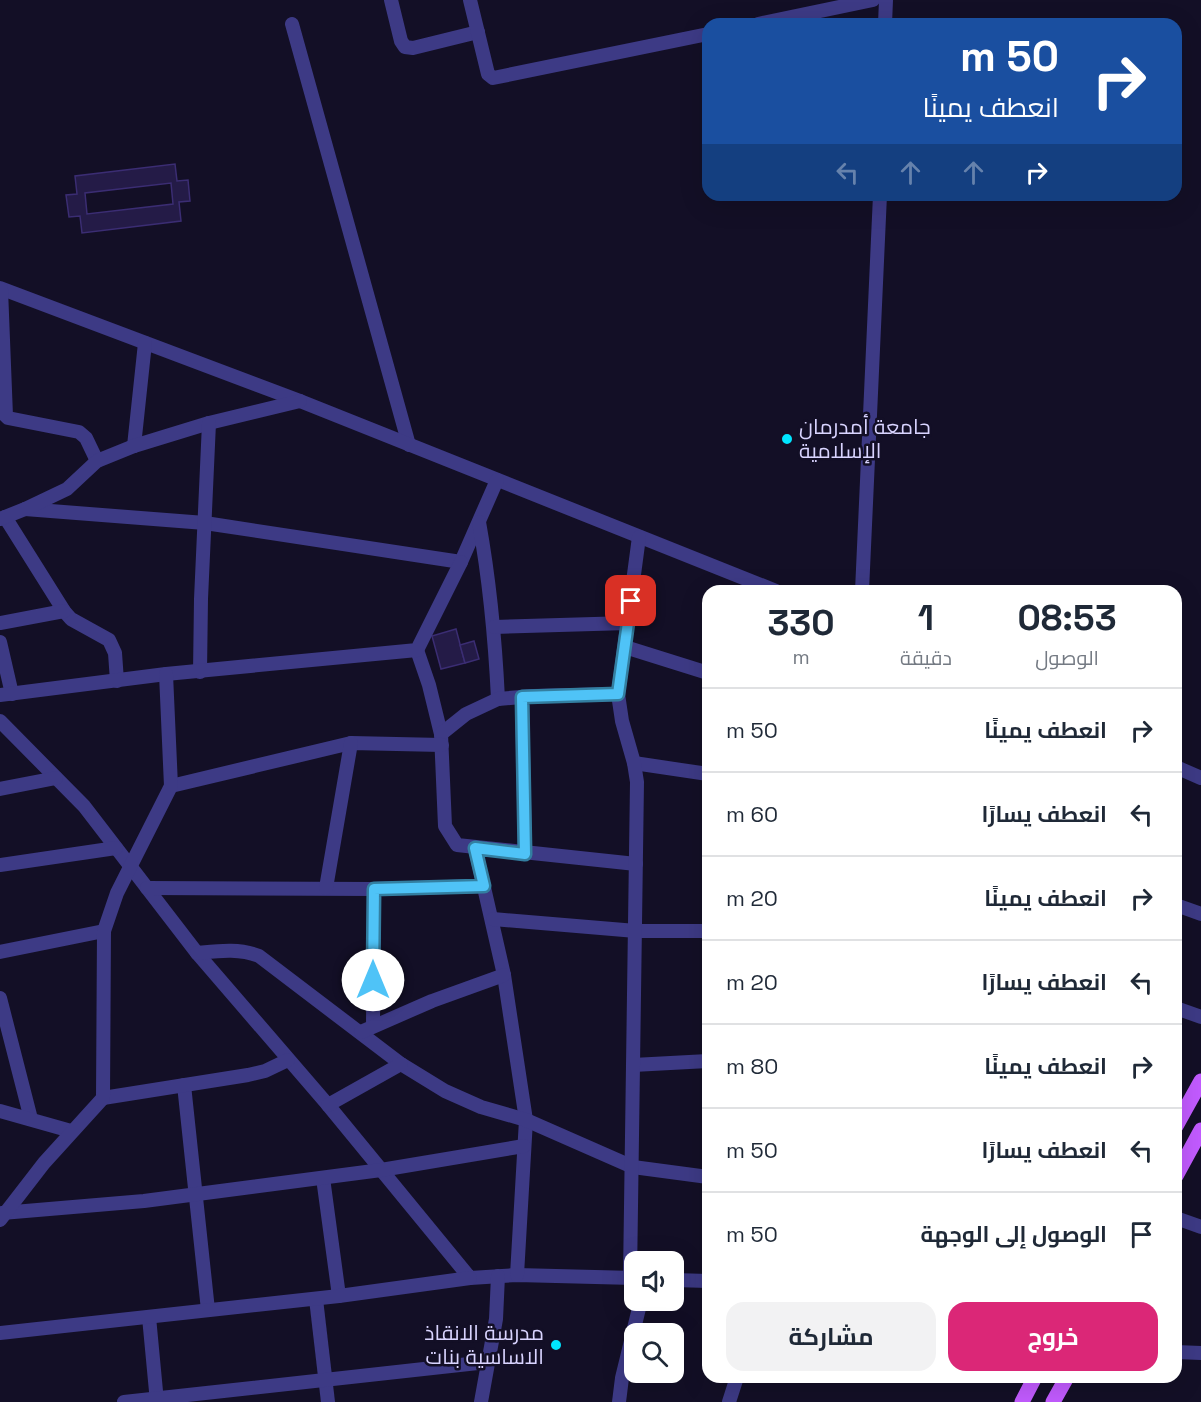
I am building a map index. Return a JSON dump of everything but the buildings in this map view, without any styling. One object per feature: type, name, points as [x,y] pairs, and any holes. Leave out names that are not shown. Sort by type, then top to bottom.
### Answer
[{"type":"main road","points":[[1182,1108],[1201,1081]]},
{"type":"main road","points":[[1182,1165],[1201,1130]]},
{"type":"main road","points":[[1022,1402],[1032,1383]]},
{"type":"main road","points":[[1053,1402],[1064,1383]]},
{"type":"street","points":[[391,0],[401,41],[405,47],[413,48],[478,32]]},
{"type":"street","points":[[470,0],[488,74],[493,78],[702,35]]},
{"type":"street","points":[[787,18],[873,0]]},
{"type":"street","points":[[885,18],[886,0]]},
{"type":"street","points":[[292,24],[409,445]]},
{"type":"street","points":[[862,585],[880,201]]},
{"type":"street","points":[[97,461],[86,438],[79,432],[6,416],[0,289],[300,401],[761,585]]},
{"type":"street","points":[[134,446],[145,343]]},
{"type":"street","points":[[117,681],[113,645],[110,640],[71,619],[2,518],[67,489],[97,461],[134,446],[209,423],[300,401]]},
{"type":"street","points":[[200,672],[209,423]]},
{"type":"street","points":[[497,480],[461,562],[417,650],[429,685],[441,740],[445,826],[457,845],[636,864]]},
{"type":"street","points":[[25,509],[205,523],[461,562]]},
{"type":"street","points":[[479,522],[489,579],[498,699]]},
{"type":"street","points":[[632,1251],[638,782],[622,721],[618,694],[639,537]]},
{"type":"street","points":[[0,623],[64,611]]},
{"type":"street","points":[[494,627],[628,623]]},
{"type":"street","points":[[0,642],[6,694],[166,674],[417,650]]},
{"type":"street","points":[[626,647],[702,670]]},
{"type":"street","points":[[103,1098],[105,931],[110,908],[171,786],[166,674]]},
{"type":"street","points":[[171,786],[351,743],[441,740],[466,714],[498,699],[618,694]]},
{"type":"street","points":[[522,697],[525,854]]},
{"type":"street","points":[[0,722],[84,806],[197,953],[328,1105],[470,1278]]},
{"type":"street","points":[[326,888],[351,743]]},
{"type":"street","points":[[634,763],[702,773]]},
{"type":"street","points":[[1182,770],[1201,778]]},
{"type":"street","points":[[0,789],[56,778]]},
{"type":"street","points":[[0,865],[116,848]]},
{"type":"street","points":[[475,848],[504,975],[525,1120],[517,1275]]},
{"type":"street","points":[[147,888],[374,889],[484,886]]},
{"type":"street","points":[[367,1029],[374,889]]},
{"type":"street","points":[[1182,907],[1201,914]]},
{"type":"street","points":[[493,919],[636,931],[702,931]]},
{"type":"street","points":[[0,952],[105,931]]},
{"type":"street","points":[[197,953],[235,950],[259,956],[367,1029],[401,1064],[445,1090],[481,1107],[525,1120],[633,1167],[702,1176]]},
{"type":"street","points":[[367,1029],[432,1001],[504,975]]},
{"type":"street","points":[[0,998],[30,1119]]},
{"type":"street","points":[[1182,1010],[1201,1017]]},
{"type":"street","points":[[2,1216],[44,1162],[103,1098],[265,1071],[288,1060]]},
{"type":"street","points":[[633,1065],[702,1061]]},
{"type":"street","points":[[328,1105],[401,1064]]},
{"type":"street","points":[[184,1085],[208,1310]]},
{"type":"street","points":[[0,1111],[71,1131]]},
{"type":"street","points":[[2,1216],[323,1178],[524,1146]]},
{"type":"street","points":[[323,1178],[339,1296]]},
{"type":"street","points":[[1182,1220],[1201,1227]]},
{"type":"street","points":[[0,1333],[316,1299],[470,1278],[517,1275],[624,1278]]},
{"type":"street","points":[[481,1402],[497,1309],[498,1276]]},
{"type":"street","points":[[684,1280],[702,1281]]},
{"type":"street","points":[[316,1299],[328,1402]]},
{"type":"street","points":[[619,1402],[622,1378],[638,1311]]},
{"type":"street","points":[[148,1317],[157,1400]]},
{"type":"street","points":[[1182,1352],[1201,1353]]},
{"type":"street","points":[[124,1402],[487,1362]]},
{"type":"street","points":[[729,1402],[735,1383]]},
{"type":"place","name":"جامعة أمدرمان الإسلامية","points":[[787,439]]},
{"type":"place","name":"مدرسة الانقاذ الاساسية بنات","points":[[556,1345]]},
{"type":"route","points":[[373,980],[374,889],[484,886],[475,848],[525,854],[522,697],[618,694],[631,601]]}]
